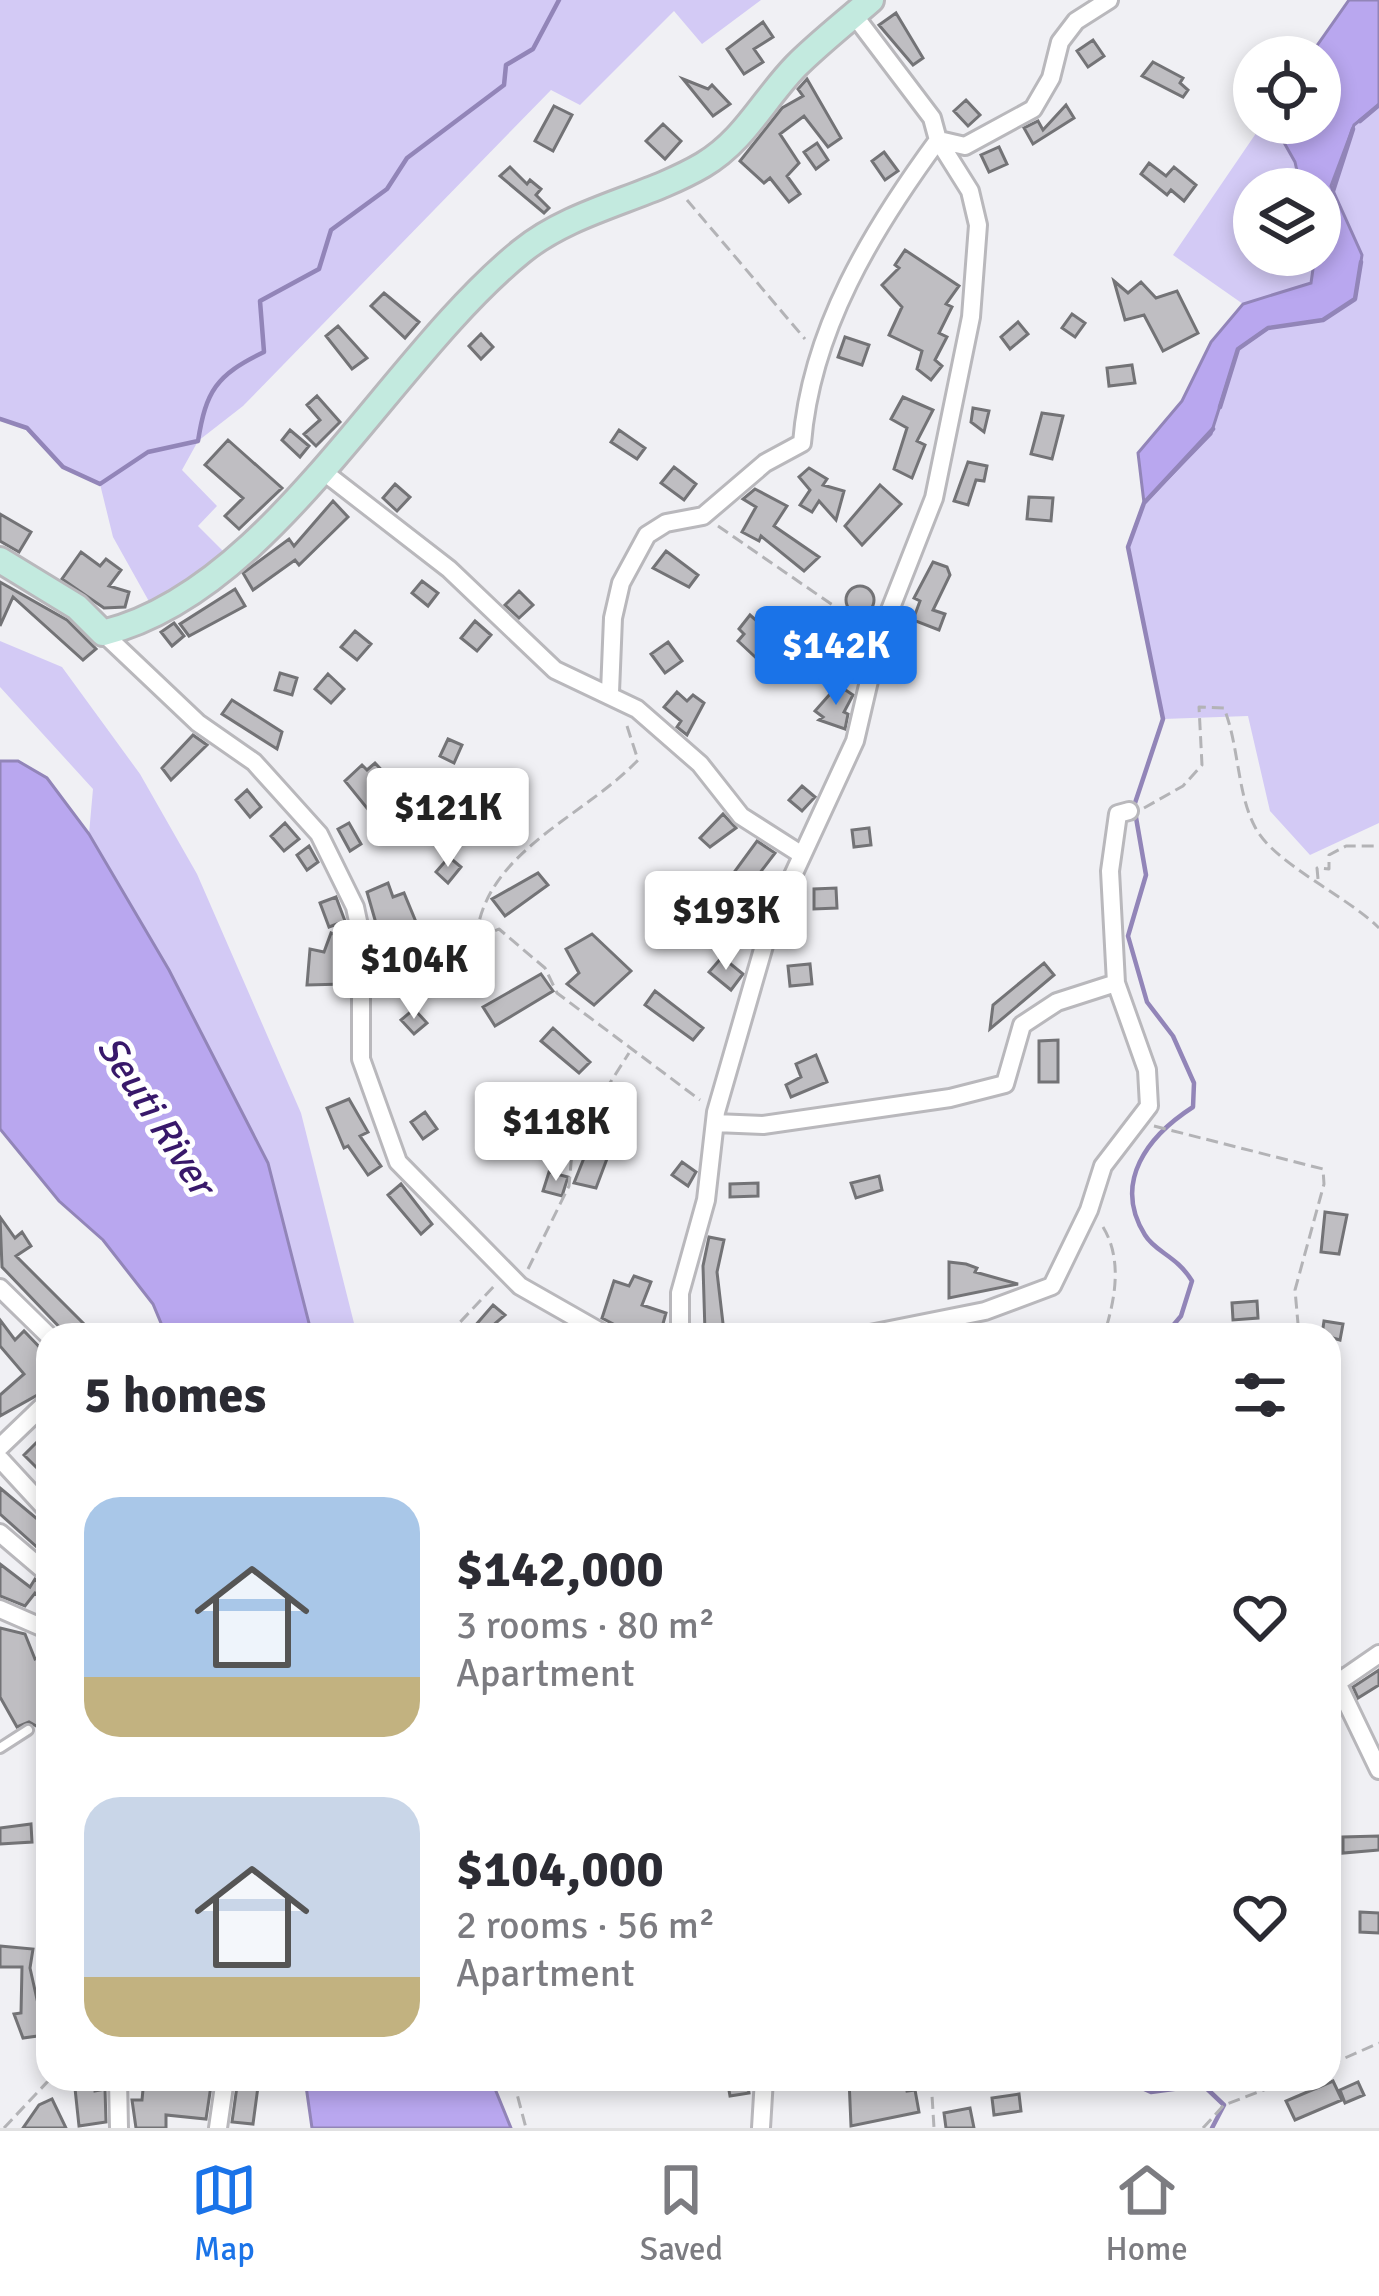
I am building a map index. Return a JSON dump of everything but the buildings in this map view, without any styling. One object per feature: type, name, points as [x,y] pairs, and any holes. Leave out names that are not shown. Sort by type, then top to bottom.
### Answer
[{"type":"street","points":[[938,140],[965,146],[1033,109],[1051,78],[1060,42],[1076,22],[1109,0]]},
{"type":"street","points":[[103,633],[174,605],[218,573],[320,469],[479,287],[526,248],[567,223],[671,180],[736,142],[794,68],[862,7],[932,118],[938,140],[970,191],[978,225],[971,317],[938,483],[879,638],[855,741],[838,786],[799,853],[770,926],[716,1117],[706,1200],[680,1293],[680,1323]]},
{"type":"street","points":[[610,692],[613,618],[622,583],[647,535],[665,523],[701,516],[765,463],[802,443],[818,352],[884,216],[938,140]]},
{"type":"street","points":[[320,469],[449,569],[555,670],[610,692],[700,764],[742,815],[799,853]]},
{"type":"street","points":[[0,560],[77,607],[198,723],[254,762],[319,834],[356,907],[361,935],[357,974],[361,1059],[382,1130],[398,1162],[513,1280],[586,1323]]},
{"type":"street","points":[[925,1323],[985,1311],[1052,1286],[1089,1210],[1103,1166],[1149,1106],[1148,1070],[1116,983],[1110,871],[1118,814],[1137,810]]},
{"type":"street","points":[[716,1117],[763,1125],[950,1098],[1005,1084],[1022,1025],[1057,1002],[1116,983]]},
{"type":"street","points":[[0,1288],[36,1323]]},
{"type":"street","points":[[0,1447],[36,1412]]},
{"type":"street","points":[[0,1459],[36,1498]]},
{"type":"street","points":[[0,1532],[36,1564]]},
{"type":"street","points":[[0,1609],[36,1625]]},
{"type":"street","points":[[1341,1671],[1379,1654]]},
{"type":"street","points":[[1341,1692],[1379,1770]]},
{"type":"street","points":[[118,2091],[119,2128]]},
{"type":"street","points":[[218,2128],[223,2091]]},
{"type":"street","points":[[760,2128],[763,2091]]},
{"type":"lane","points":[[0,1748],[28,1730]]},
{"type":"path","points":[[671,180],[747,276],[818,352]]},
{"type":"path","points":[[701,516],[772,559],[879,638]]},
{"type":"path","points":[[610,692],[638,760],[615,784],[549,829],[486,895],[479,922],[514,942],[545,968],[557,993],[716,1117]]},
{"type":"path","points":[[1137,810],[1183,786],[1202,765],[1199,707],[1224,708],[1238,743],[1255,830],[1318,881],[1352,901],[1379,928]]},
{"type":"path","points":[[1318,881],[1317,868],[1329,869],[1329,855],[1346,846],[1379,846]]},
{"type":"path","points":[[462,1323],[513,1280],[560,1213],[569,1186],[573,1142],[629,1052]]},
{"type":"path","points":[[1154,1126],[1171,1134],[1232,1142],[1323,1168],[1324,1184],[1295,1290],[1298,1323]]},
{"type":"path","points":[[1089,1210],[1112,1241],[1116,1275],[1106,1323]]},
{"type":"path","points":[[1341,2060],[1379,2043]]},
{"type":"path","points":[[4,2128],[39,2091]]},
{"type":"path","points":[[516,2091],[526,2128]]},
{"type":"path","points":[[932,2091],[934,2128]]},
{"type":"path","points":[[1203,2128],[1224,2105],[1261,2091]]},
{"type":"shaded area","points":[[0,0],[761,0],[702,44],[674,11],[580,105],[551,90],[243,406],[198,441],[182,470],[217,506],[198,526],[232,560],[156,614],[113,537],[100,484],[63,467],[27,428],[0,419]]},
{"type":"shaded area","points":[[1379,105],[1379,823],[1310,855],[1270,811],[1248,716],[1163,719],[1128,547],[1147,501],[1211,434],[1238,349],[1268,328],[1323,320],[1362,255],[1341,208],[1338,168],[1354,125]]},
{"type":"shaded area","points":[[1249,144],[1285,144],[1296,168],[1233,168],[1233,276],[1312,276],[1311,283],[1243,304],[1173,255]]},
{"type":"shaded area","points":[[0,641],[62,667],[140,774],[197,874],[301,1113],[354,1323],[309,1323],[268,1163],[169,970],[89,834],[93,789],[0,687]]},
{"type":"water","points":[[1349,0],[1379,0],[1379,105],[1354,125],[1338,168],[1296,168],[1285,144],[1341,144],[1341,36],[1324,36]]},
{"type":"water","points":[[1341,208],[1362,255],[1355,299],[1323,320],[1268,328],[1238,349],[1211,434],[1144,503],[1138,453],[1182,401],[1211,342],[1243,304],[1311,283],[1312,276],[1341,276]]},
{"type":"water","name":"Seuti River","points":[[0,761],[18,761],[47,778],[89,834],[169,970],[268,1163],[309,1323],[161,1323],[153,1304],[103,1240],[59,1201],[0,1129]]},
{"type":"water","points":[[307,2091],[496,2091],[511,2128],[312,2128]]},
{"type":"waterway","points":[[0,419],[27,428],[63,467],[100,484],[148,452],[198,441],[216,386],[264,352],[260,301],[319,269],[331,230],[387,189],[407,158],[504,85],[506,65],[533,49],[559,0]]},
{"type":"waterway","points":[[1360,121],[1379,105]]},
{"type":"waterway","points":[[1340,168],[1353,129]]},
{"type":"waterway","points":[[1220,407],[1238,349],[1268,328],[1323,320],[1355,299],[1361,262]]},
{"type":"waterway","points":[[1175,1323],[1192,1281],[1145,1235],[1132,1197],[1134,1179],[1149,1146],[1193,1107],[1194,1083],[1173,1036],[1147,1002],[1128,936],[1146,875],[1134,806],[1163,719],[1128,547],[1144,503],[1213,429]]},
{"type":"waterway","points":[[1149,2091],[1158,2091]]},
{"type":"waterway","points":[[1209,2091],[1224,2105],[1212,2128]]}]
